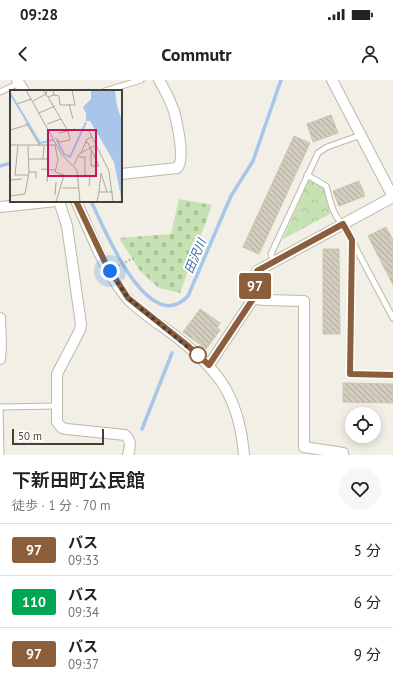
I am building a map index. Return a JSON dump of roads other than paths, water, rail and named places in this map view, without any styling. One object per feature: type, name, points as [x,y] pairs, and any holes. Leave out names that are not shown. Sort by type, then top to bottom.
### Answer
[{"type":"street","points":[[122,174],[177,168],[180,164],[182,152],[174,113],[159,80]]},
{"type":"street","points":[[209,365],[253,299],[257,271],[393,197],[332,80]]},
{"type":"street","points":[[0,207],[48,202]]},
{"type":"street","points":[[57,202],[68,226],[81,324],[80,330],[57,374],[57,422],[62,428],[125,435],[130,443],[128,455]]},
{"type":"street","points":[[76,202],[105,262],[128,298],[187,345],[209,365],[228,392],[236,411],[243,438],[244,455]]},
{"type":"street","points":[[253,299],[304,301],[304,447],[343,453],[343,455]]},
{"type":"street","points":[[0,318],[0,359]]},
{"type":"lane","points":[[108,90],[141,80]]},
{"type":"lane","points":[[0,92],[20,85]]},
{"type":"lane","points":[[274,262],[271,254],[318,153],[327,147],[361,135]]},
{"type":"lane","points":[[308,175],[326,186],[338,220],[343,224],[352,240],[393,318]]},
{"type":"lane","points":[[352,240],[350,374],[393,375]]},
{"type":"lane","points":[[1,455],[0,407],[56,406]]},
{"type":"waterway","name":"田沢川","points":[[91,202],[116,253],[129,274],[143,291],[158,303],[173,305],[188,296],[231,196],[253,161],[281,80]]},
{"type":"waterway","name":"田沢川","points":[[0,166],[10,163]]},
{"type":"waterway","name":"田沢川","points":[[142,429],[172,353]]}]
